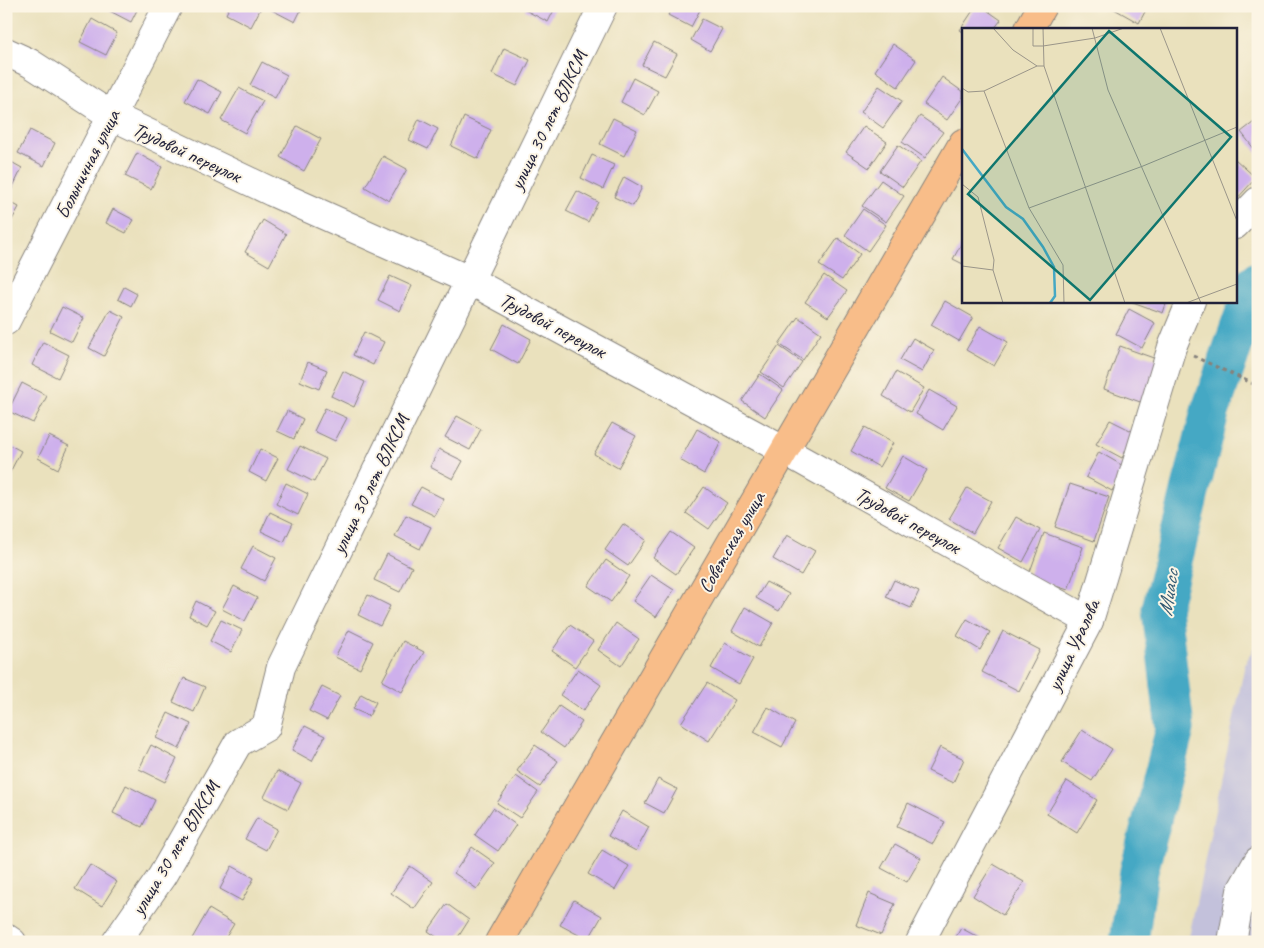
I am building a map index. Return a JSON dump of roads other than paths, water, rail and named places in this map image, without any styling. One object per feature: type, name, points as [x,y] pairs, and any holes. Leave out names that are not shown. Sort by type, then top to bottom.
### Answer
[{"type":"main road","points":[[1030,28],[1042,6]]},
{"type":"main road","name":"Советская улица","points":[[500,942],[962,145]]},
{"type":"street","name":"Больничная улица","points":[[6,321],[168,6]]},
{"type":"street","name":"улица 30 лет ВЛКСМ","points":[[116,942],[162,876],[238,743],[266,726],[281,667],[603,6]]},
{"type":"street","name":"Трудовой переулок","points":[[6,52],[30,64],[112,116],[272,192],[470,280],[785,451],[1089,621]]},
{"type":"street","points":[[1236,224],[1258,200]]},
{"type":"street","name":"улица Уралова","points":[[920,942],[1089,621],[1172,347],[1191,302]]},
{"type":"street","points":[[1232,942],[1241,891],[1258,861]]},
{"type":"street","points":[[6,938],[12,942]]},
{"type":"waterway","name":"Миасс","points":[[1129,942],[1139,871],[1175,729],[1161,609],[1210,412],[1255,283],[1258,281]]}]
